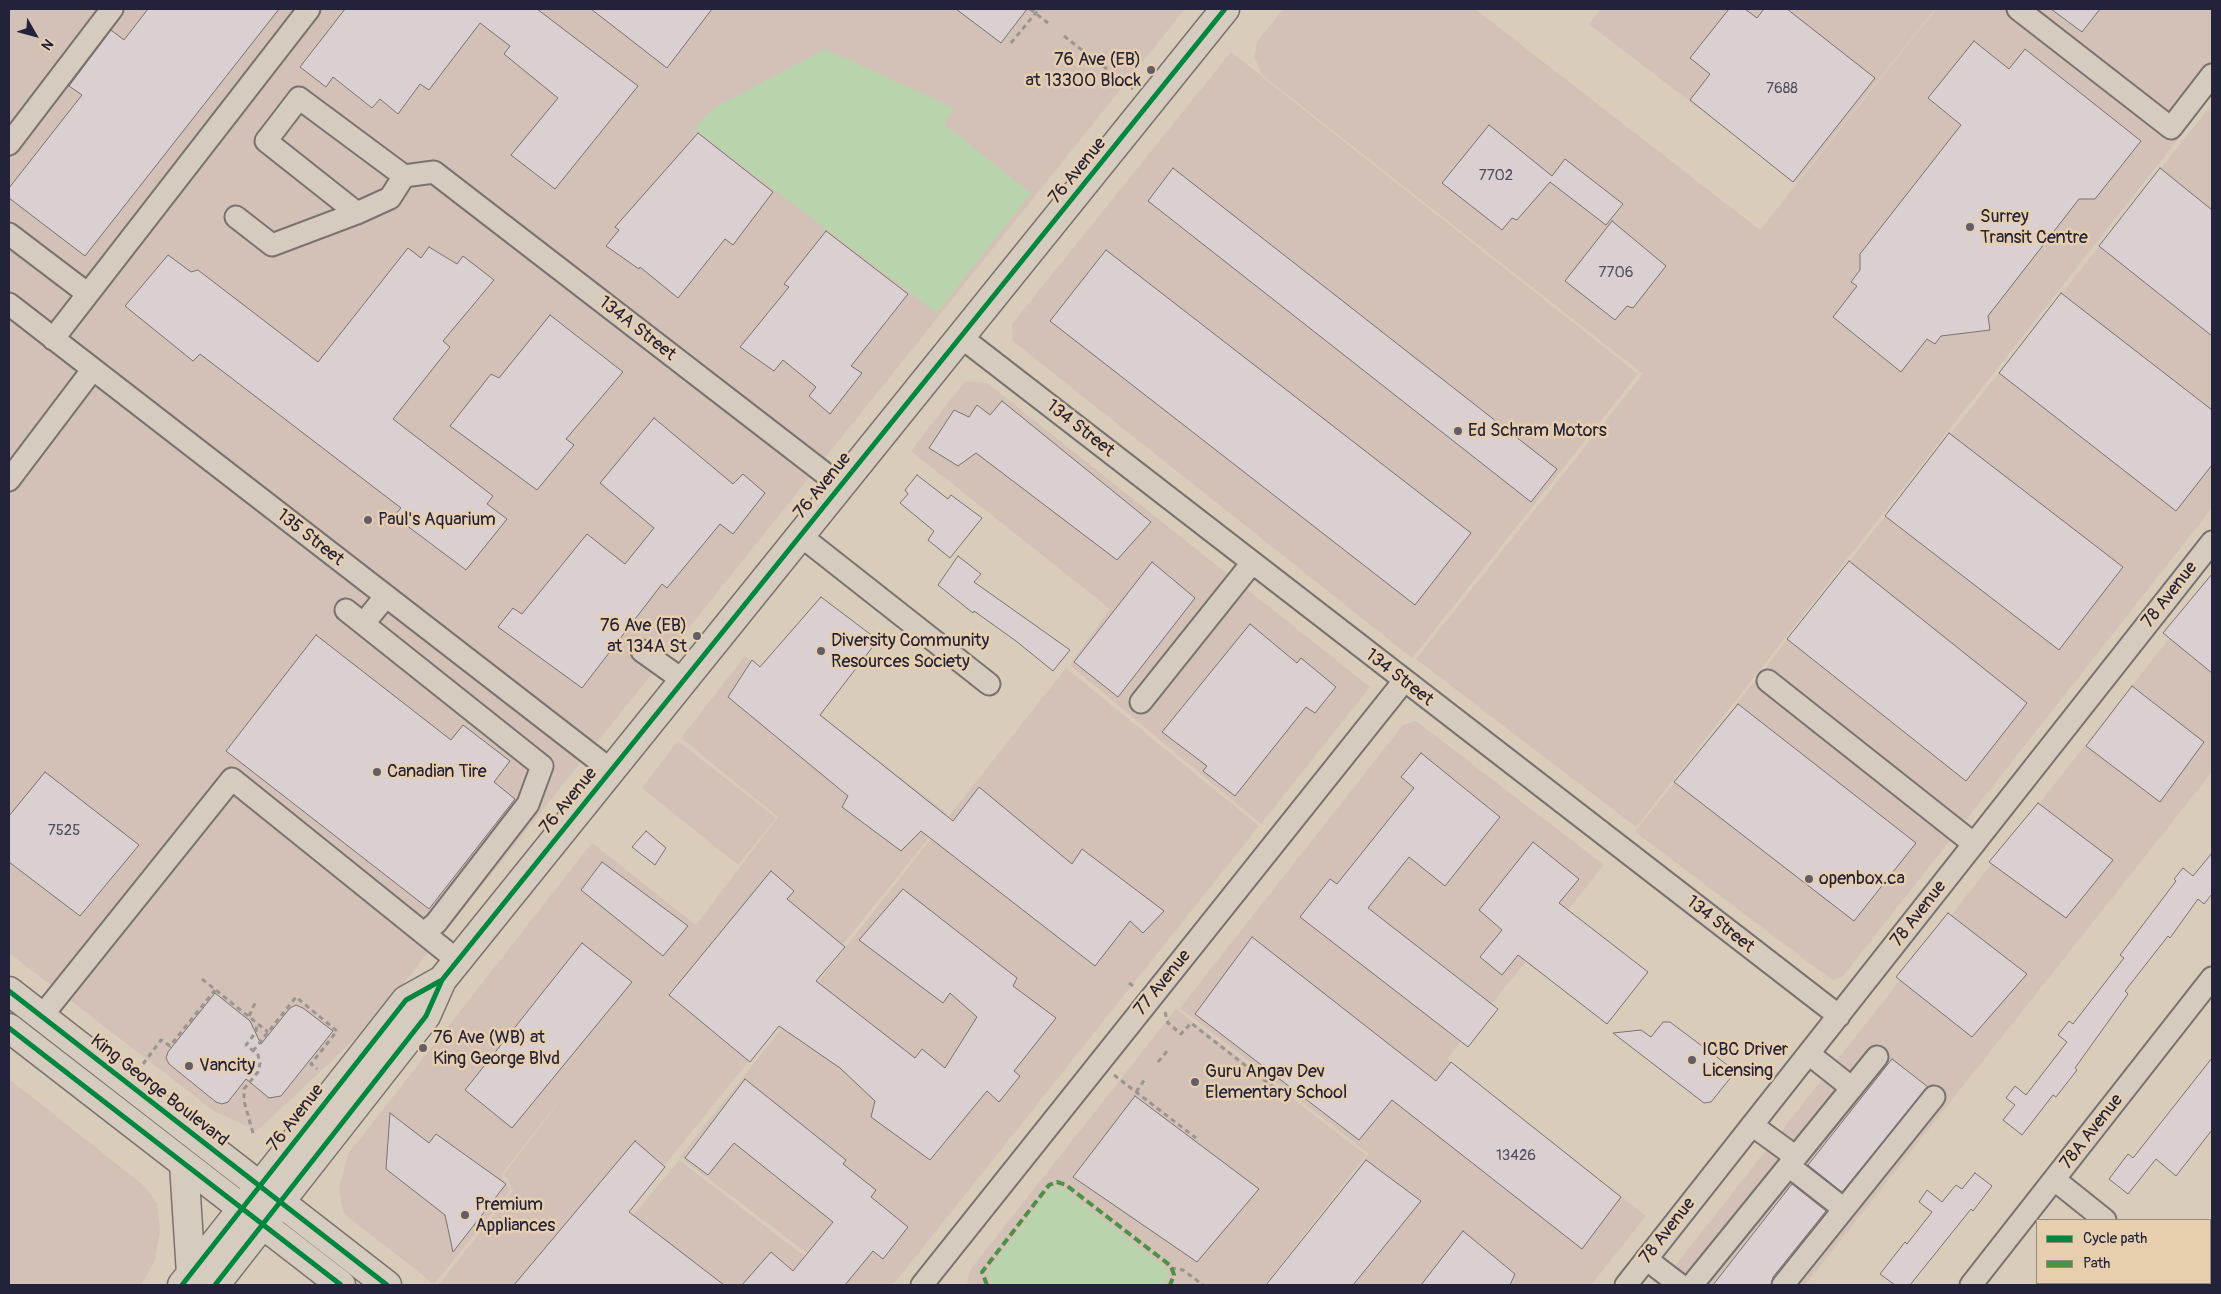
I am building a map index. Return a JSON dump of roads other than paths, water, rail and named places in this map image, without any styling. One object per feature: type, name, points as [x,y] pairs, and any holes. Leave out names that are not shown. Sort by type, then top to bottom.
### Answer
[{"type":"main road","name":"76 Avenue","points":[[215,1285],[253,1216],[406,1000],[450,971],[1225,9]]},
{"type":"main road","name":"King George Boulevard","points":[[9,991],[387,1285]]},
{"type":"main road","points":[[9,1028],[341,1285]]},
{"type":"main road","points":[[184,1164],[186,1280]]},
{"type":"main road","name":"76 Avenue","points":[[186,1280],[253,1216]]},
{"type":"street","points":[[9,144],[112,9]]},
{"type":"street","points":[[53,339],[309,9]]},
{"type":"street","points":[[2018,9],[2171,128],[2212,74]]},
{"type":"street","points":[[236,217],[272,245],[357,213],[390,198],[404,176],[299,98],[266,141],[357,213]]},
{"type":"street","name":"134A Street","points":[[404,176],[434,172],[841,486]]},
{"type":"street","points":[[9,234],[88,294]]},
{"type":"street","name":"135 Street","points":[[9,304],[612,771]]},
{"type":"street","name":"134 Street","points":[[961,337],[1404,682],[1839,1016]]},
{"type":"street","points":[[9,480],[93,369]]},
{"type":"street","points":[[801,536],[988,684]]},
{"type":"street","name":"78 Avenue","points":[[1626,1285],[2212,542]]},
{"type":"street","points":[[1141,702],[1252,563]]},
{"type":"street","points":[[364,624],[386,596]]},
{"type":"street","points":[[346,610],[542,766],[528,804],[436,923],[424,933]]},
{"type":"street","points":[[642,651],[684,681]]},
{"type":"street","points":[[1768,681],[1974,844]]},
{"type":"street","name":"77 Avenue","points":[[925,1284],[1404,682]]},
{"type":"street","points":[[41,1017],[232,779],[424,933],[450,971]]},
{"type":"street","name":"78A Avenue","points":[[1971,1285],[2212,978]]},
{"type":"street","points":[[1809,1054],[1852,1088]]},
{"type":"street","points":[[1692,1285],[1877,1057]]},
{"type":"street","points":[[1783,1285],[1934,1097]]},
{"type":"street","points":[[1752,1125],[1844,1209]]},
{"type":"street","points":[[2054,1180],[2104,1219]]},
{"type":"street","points":[[1646,1259],[1680,1285]]},
{"type":"place","name":"76 Ave (EB) at 13300 Block","points":[[1151,70]]},
{"type":"place","name":"Surrey Transit Centre","points":[[1970,227]]},
{"type":"place","name":"Ed Schram Motors","points":[[1458,431]]},
{"type":"place","name":"Paul's Aquarium","points":[[368,520]]},
{"type":"place","name":"76 Ave (EB) at 134A St","points":[[697,636]]},
{"type":"place","name":"Diversity Community Resources Society","points":[[821,651]]},
{"type":"place","name":"Canadian Tire","points":[[377,772]]},
{"type":"place","name":"openbox.ca","points":[[1809,879]]},
{"type":"place","name":"76 Ave (WB) at King George Blvd","points":[[423,1048]]},
{"type":"place","name":"ICBC Driver Licensing","points":[[1692,1060]]},
{"type":"place","name":"Vancity","points":[[189,1066]]},
{"type":"place","name":"Guru Angav Dev Elementary School","points":[[1195,1082]]},
{"type":"place","name":"Premium Appliances","points":[[465,1215]]}]
